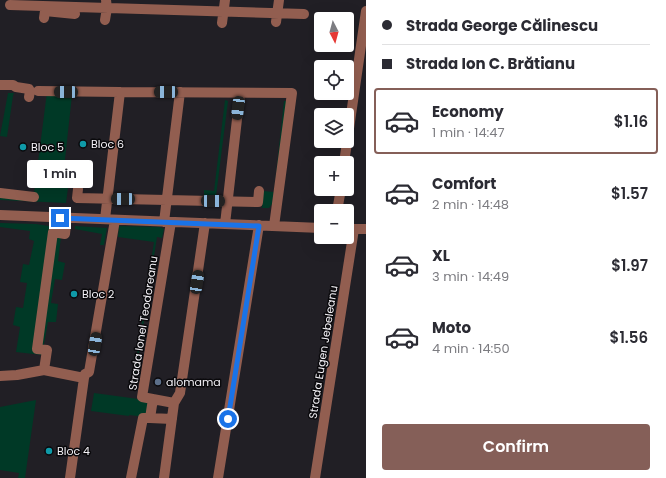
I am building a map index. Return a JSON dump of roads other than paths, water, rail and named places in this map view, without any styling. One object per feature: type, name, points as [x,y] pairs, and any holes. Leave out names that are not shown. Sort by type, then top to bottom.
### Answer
[{"type":"street","points":[[222,23],[225,0]]},
{"type":"street","points":[[277,18],[279,0]]},
{"type":"street","points":[[105,20],[106,4]]},
{"type":"street","points":[[10,5],[106,4],[165,14],[223,12],[277,18],[304,14]]},
{"type":"street","points":[[44,18],[45,11],[75,14]]},
{"type":"street","points":[[345,156],[366,12]]},
{"type":"street","points":[[1,85],[6,84],[30,89],[29,97]]},
{"type":"street","points":[[38,91],[240,93],[292,92],[274,226]]},
{"type":"street","points":[[70,478],[84,378],[85,374],[89,372],[95,344],[110,220],[107,199],[120,92]]},
{"type":"street","points":[[168,222],[166,200],[180,92]]},
{"type":"street","points":[[225,224],[240,93]]},
{"type":"street","points":[[78,189],[77,198],[107,199],[139,195],[166,200],[258,202],[259,191]]},
{"type":"street","points":[[198,201],[199,190]]},
{"type":"street","points":[[0,193],[34,197]]},
{"type":"street","points":[[0,216],[314,228]]},
{"type":"street","name":"Strada Ionel Teodoreanu","points":[[168,222],[142,397],[174,403]]},
{"type":"street","points":[[164,478],[174,403],[180,393],[206,223]]},
{"type":"street","points":[[44,370],[47,350],[37,349],[53,232],[65,234],[66,225]]},
{"type":"street","points":[[218,478],[259,226]]},
{"type":"street","points":[[354,229],[366,229]]},
{"type":"street","name":"Strada Eugen Jebeleanu","points":[[315,478],[349,244]]},
{"type":"street","points":[[0,376],[17,375],[44,370],[84,378]]},
{"type":"street","points":[[150,418],[153,399]]},
{"type":"street","points":[[132,478],[143,418],[172,419]]},
{"type":"place","name":"Bloc 6","points":[[83,144]]},
{"type":"place","name":"Bloc 5","points":[[23,147]]},
{"type":"place","name":"Bloc 2","points":[[74,294]]},
{"type":"place","name":"alomama","points":[[158,382]]},
{"type":"place","name":"Bloc 4","points":[[49,451]]}]
